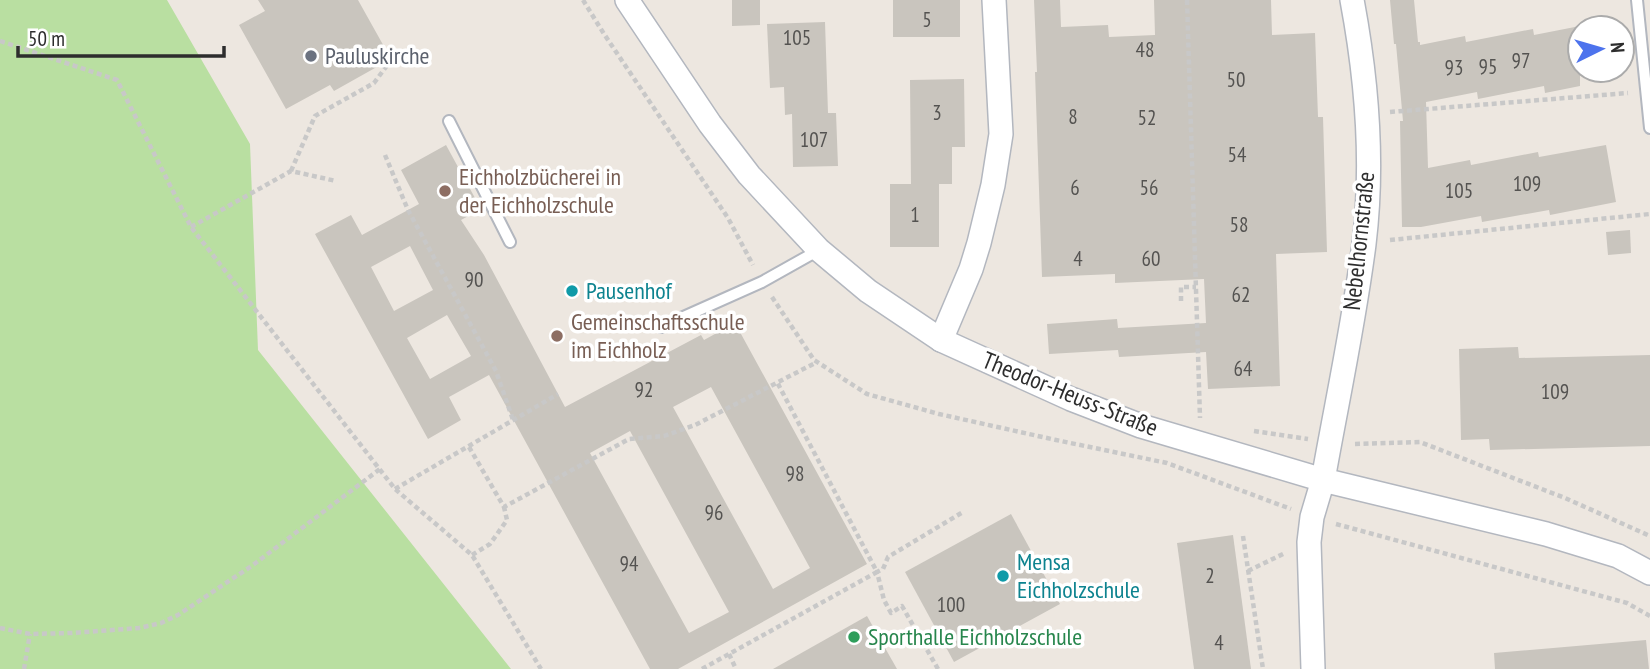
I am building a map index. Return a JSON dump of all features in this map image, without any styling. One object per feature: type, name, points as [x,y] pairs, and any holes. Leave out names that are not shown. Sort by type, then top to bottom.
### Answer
[{"type":"street","name":"Theodor-Heuss-Straße","points":[[627,0],[710,124],[749,175],[819,250],[868,291],[941,340],[1071,399],[1141,426],[1323,480],[1546,534],[1618,556],[1650,573]]},
{"type":"street","points":[[941,340],[971,269],[993,185],[1001,134],[993,0]]},
{"type":"street","name":"Nebelhornstraße","points":[[1313,669],[1309,542],[1312,517],[1323,480],[1364,242],[1368,179],[1368,114],[1362,51],[1352,0]]},
{"type":"lane","points":[[1637,0],[1650,128]]},
{"type":"lane","points":[[449,121],[510,242]]},
{"type":"lane","points":[[661,327],[762,282],[819,250]]},
{"type":"path","points":[[1187,0],[1201,443]]},
{"type":"path","points":[[0,41],[117,80],[191,227],[395,489],[472,555],[541,669]]},
{"type":"path","points":[[191,227],[291,171],[315,116],[374,83],[394,56]]},
{"type":"path","points":[[1368,114],[1647,91]]},
{"type":"path","points":[[385,155],[408,210],[496,370],[513,420]]},
{"type":"path","points":[[291,171],[336,181]]},
{"type":"path","points":[[1364,242],[1650,214]]},
{"type":"path","points":[[1181,301],[1181,287],[1196,287]]},
{"type":"path","points":[[504,507],[629,439],[664,436],[695,425],[817,362]]},
{"type":"path","points":[[777,382],[877,572],[884,600],[891,613],[901,606],[938,669]]},
{"type":"path","points":[[395,489],[558,394]]},
{"type":"path","points":[[1352,444],[1420,442],[1565,498],[1650,536]]},
{"type":"path","points":[[469,447],[504,507],[507,520],[490,544],[472,555]]},
{"type":"path","points":[[0,628],[30,634],[72,633],[161,624],[253,565],[380,470]]},
{"type":"path","points":[[702,669],[883,569],[888,557],[963,512]]},
{"type":"path","points":[[1243,536],[1263,669]]},
{"type":"path","points":[[1248,571],[1309,542]]},
{"type":"path","points":[[24,669],[30,634]]},
{"type":"path","points":[[729,654],[736,669]]},
{"type":"green space","points":[[0,0],[167,0],[250,144],[258,350],[511,669],[0,669]]},
{"type":"building","name":"Pauluskirche","points":[[258,0],[358,0],[391,59],[334,91],[330,85],[286,109],[239,25],[265,11]]},
{"type":"building","points":[[732,0],[760,0],[760,25],[732,26]]},
{"type":"building","points":[[893,0],[960,0],[960,37],[893,37]]},
{"type":"building","points":[[1034,0],[1060,0],[1061,27],[1108,25],[1109,37],[1155,35],[1154,0],[1271,0],[1272,35],[1315,33],[1318,117],[1323,117],[1327,252],[1276,254],[1280,386],[1208,389],[1206,352],[1119,357],[1118,350],[1049,354],[1047,324],[1117,319],[1118,328],[1206,323],[1204,279],[1115,283],[1115,274],[1042,277]]},
{"type":"building","points":[[1390,0],[1414,0],[1420,45],[1465,36],[1466,42],[1533,29],[1534,35],[1566,29],[1566,84],[1580,86],[1545,93],[1544,86],[1478,99],[1477,92],[1426,102],[1428,168],[1470,160],[1471,165],[1538,152],[1539,157],[1606,145],[1616,202],[1550,215],[1549,210],[1482,222],[1481,216],[1421,227],[1402,227],[1400,121],[1403,121]]},
{"type":"building","points":[[825,22],[828,113],[836,113],[838,166],[793,167],[792,114],[785,115],[784,87],[770,88],[767,24]]},
{"type":"building","points":[[964,79],[965,147],[952,147],[952,184],[939,184],[939,247],[890,247],[890,184],[911,184],[910,80]]},
{"type":"building","name":"Gemeinschaftsschule im Eichholz","points":[[446,145],[481,209],[461,220],[484,255],[565,407],[701,335],[704,340],[735,323],[867,564],[678,669],[650,669],[489,375],[449,397],[461,420],[428,439],[315,234],[351,215],[362,235],[419,204],[401,170]],"holes":[[[410,246],[433,290],[394,311],[371,267]],[[447,315],[471,356],[430,379],[407,338]],[[711,387],[810,568],[773,589],[673,407]],[[630,431],[729,612],[689,633],[590,453]]]},
{"type":"building","points":[[1630,230],[1631,253],[1608,255],[1606,232]]},
{"type":"building","points":[[1518,347],[1519,358],[1650,355],[1650,446],[1490,450],[1489,439],[1461,440],[1459,349]]},
{"type":"building","name":"Mensa Eichholzschule","points":[[1011,514],[1060,604],[954,662],[905,572]]},
{"type":"building","points":[[1233,535],[1251,669],[1194,669],[1177,543]]},
{"type":"building","name":"Sporthalle Eichholzschule","points":[[867,616],[897,669],[773,669]]},
{"type":"building","points":[[1646,640],[1649,669],[1495,669],[1494,653]]},
{"type":"place","name":"Pauluskirche","points":[[311,56]]},
{"type":"place","name":"Eichholzbücherei in der Eichholzschule","points":[[445,191]]},
{"type":"place","name":"Pausenhof","points":[[572,291]]},
{"type":"place","name":"Gemeinschaftsschule im Eichholz","points":[[557,336]]},
{"type":"place","name":"Mensa Eichholzschule","points":[[1003,576]]},
{"type":"place","name":"Sporthalle Eichholzschule","points":[[854,637]]}]
